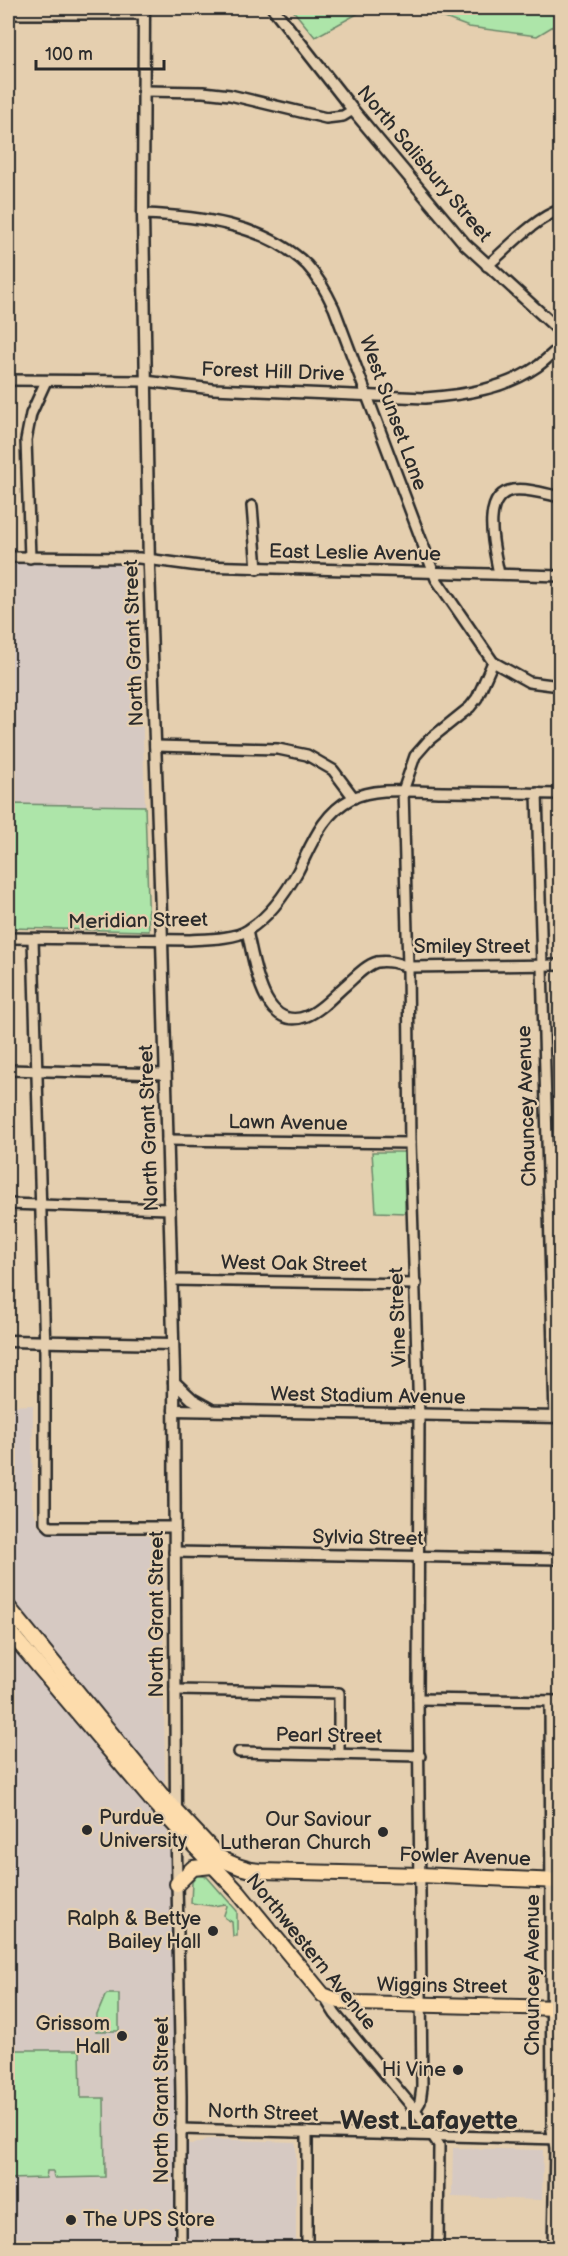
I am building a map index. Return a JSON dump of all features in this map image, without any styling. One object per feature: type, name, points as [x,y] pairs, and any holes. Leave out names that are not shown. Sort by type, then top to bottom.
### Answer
[{"type":"main road","points":[[8,1607],[176,1811]]},
{"type":"main road","name":"Northwestern Avenue","points":[[8,1630],[176,1827],[238,1892],[323,1995]]},
{"type":"main road","name":"Fowler Avenue","points":[[176,1811],[219,1857],[239,1868],[260,1871],[555,1881]]},
{"type":"main road","points":[[177,1884],[193,1868],[212,1866]]},
{"type":"main road","points":[[238,1892],[241,1880],[260,1871]]},
{"type":"main road","name":"Wiggins Street","points":[[323,1995],[339,2001],[356,2003],[556,2008]]},
{"type":"street","name":"North Salisbury Street","points":[[273,8],[353,110],[465,244],[561,331]]},
{"type":"street","points":[[8,14],[144,11]]},
{"type":"street","name":"North Grant Street","points":[[144,11],[145,381],[174,1382],[181,2248]]},
{"type":"street","points":[[144,91],[230,95],[326,118],[343,116],[353,110]]},
{"type":"street","points":[[487,266],[549,214],[561,210]]},
{"type":"street","name":"West Sunset Lane","points":[[143,214],[195,218],[229,225],[276,244],[306,265],[321,283],[330,299],[433,573],[493,662],[529,682],[561,686]]},
{"type":"street","name":"Forest Hill Drive","points":[[8,380],[145,381],[213,389],[425,398],[473,392],[502,384],[522,375],[561,348]]},
{"type":"street","points":[[30,558],[26,440],[31,414],[46,381]]},
{"type":"street","points":[[499,574],[492,520],[493,508],[499,497],[511,490],[525,490],[561,497]]},
{"type":"street","points":[[252,506],[257,569]]},
{"type":"street","name":"East Leslie Avenue","points":[[8,557],[149,559],[200,566],[257,569],[561,576]]},
{"type":"street","name":"Vine Street","points":[[415,2110],[420,2102],[422,2091],[418,1416],[403,792],[415,756],[429,740],[477,699],[493,662]]},
{"type":"street","points":[[155,746],[278,749],[307,755],[333,770],[354,798]]},
{"type":"street","name":"Meridian Street","points":[[8,938],[162,941],[220,938],[247,931],[279,902],[297,873],[320,827],[343,804],[354,798],[365,794],[403,792],[561,794]]},
{"type":"street","name":"Chauncey Avenue","points":[[537,793],[558,1417]]},
{"type":"street","name":"Smiley Street","points":[[247,931],[265,998],[272,1008],[286,1017],[298,1018],[312,1013],[374,963],[394,962],[408,967],[561,965]]},
{"type":"street","points":[[33,939],[45,1342],[45,1519],[50,1527],[174,1527]]},
{"type":"street","points":[[8,1070],[165,1074]]},
{"type":"street","name":"Lawn Avenue","points":[[167,1140],[410,1143]]},
{"type":"street","points":[[8,1204],[169,1209]]},
{"type":"street","name":"West Oak Street","points":[[171,1280],[416,1284]]},
{"type":"street","points":[[8,1341],[172,1344]]},
{"type":"street","points":[[174,1382],[192,1399],[213,1411]]},
{"type":"street","name":"West Stadium Avenue","points":[[174,1410],[558,1417]]},
{"type":"street","name":"Sylvia Street","points":[[174,1552],[561,1559]]},
{"type":"street","points":[[175,1690],[339,1693],[339,1754]]},
{"type":"street","points":[[418,1699],[561,1701]]},
{"type":"street","name":"Chauncey Avenue","points":[[550,1701],[556,2008],[552,2130],[557,2138],[553,2248]]},
{"type":"street","name":"Pearl Street","points":[[238,1752],[420,1756]]},
{"type":"street","name":"Northwestern Avenue","points":[[323,1995],[335,2014],[415,2110],[432,2134],[439,2150],[438,2248]]},
{"type":"street","name":"North Street","points":[[181,2129],[557,2138]]},
{"type":"street","points":[[307,2132],[307,2248]]},
{"type":"shaded area","points":[[8,563],[138,564],[145,806],[8,804]]},
{"type":"shaded area","name":"Purdue University","points":[[33,1405],[32,1505],[39,1527],[50,1534],[162,1535],[165,1781],[143,1798],[166,1826],[170,1842],[171,1933],[175,1972],[175,2143],[194,2144],[208,2139],[294,2142],[296,2144],[296,2248],[8,2248],[8,1406]]},
{"type":"shaded area","points":[[453,2148],[543,2150],[542,2200],[452,2197]]},
{"type":"green space","points":[[291,8],[368,8],[315,37]]},
{"type":"green space","points":[[425,8],[560,8],[560,22],[537,36],[469,27],[434,14]]},
{"type":"green space","points":[[8,804],[145,806],[149,931],[8,928]]},
{"type":"green space","points":[[372,1152],[404,1152],[405,1213],[376,1212]]},
{"type":"green space","points":[[197,1875],[207,1877],[237,1911],[237,1936],[233,1936],[232,1922],[225,1918],[226,1904],[213,1906],[191,1903],[192,1882]]},
{"type":"green space","points":[[107,1994],[119,1994],[119,2031],[96,2031],[97,2015]]},
{"type":"green space","points":[[8,2050],[80,2050],[81,2098],[104,2098],[105,2177],[54,2178],[53,2171],[47,2171],[46,2178],[8,2179]]},
{"type":"place","name":"Purdue University","points":[[87,1830]]},
{"type":"place","name":"Our Saviour Lutheran Church","points":[[383,1832]]},
{"type":"place","name":"Ralph & Bettye Bailey Hall","points":[[213,1931]]},
{"type":"place","name":"Grissom Hall","points":[[122,2036]]},
{"type":"place","name":"Hi Vine","points":[[458,2070]]},
{"type":"place","name":"The UPS Store","points":[[71,2220]]},
{"type":"district","name":"West Lafayette","points":[[429,2121]]}]
